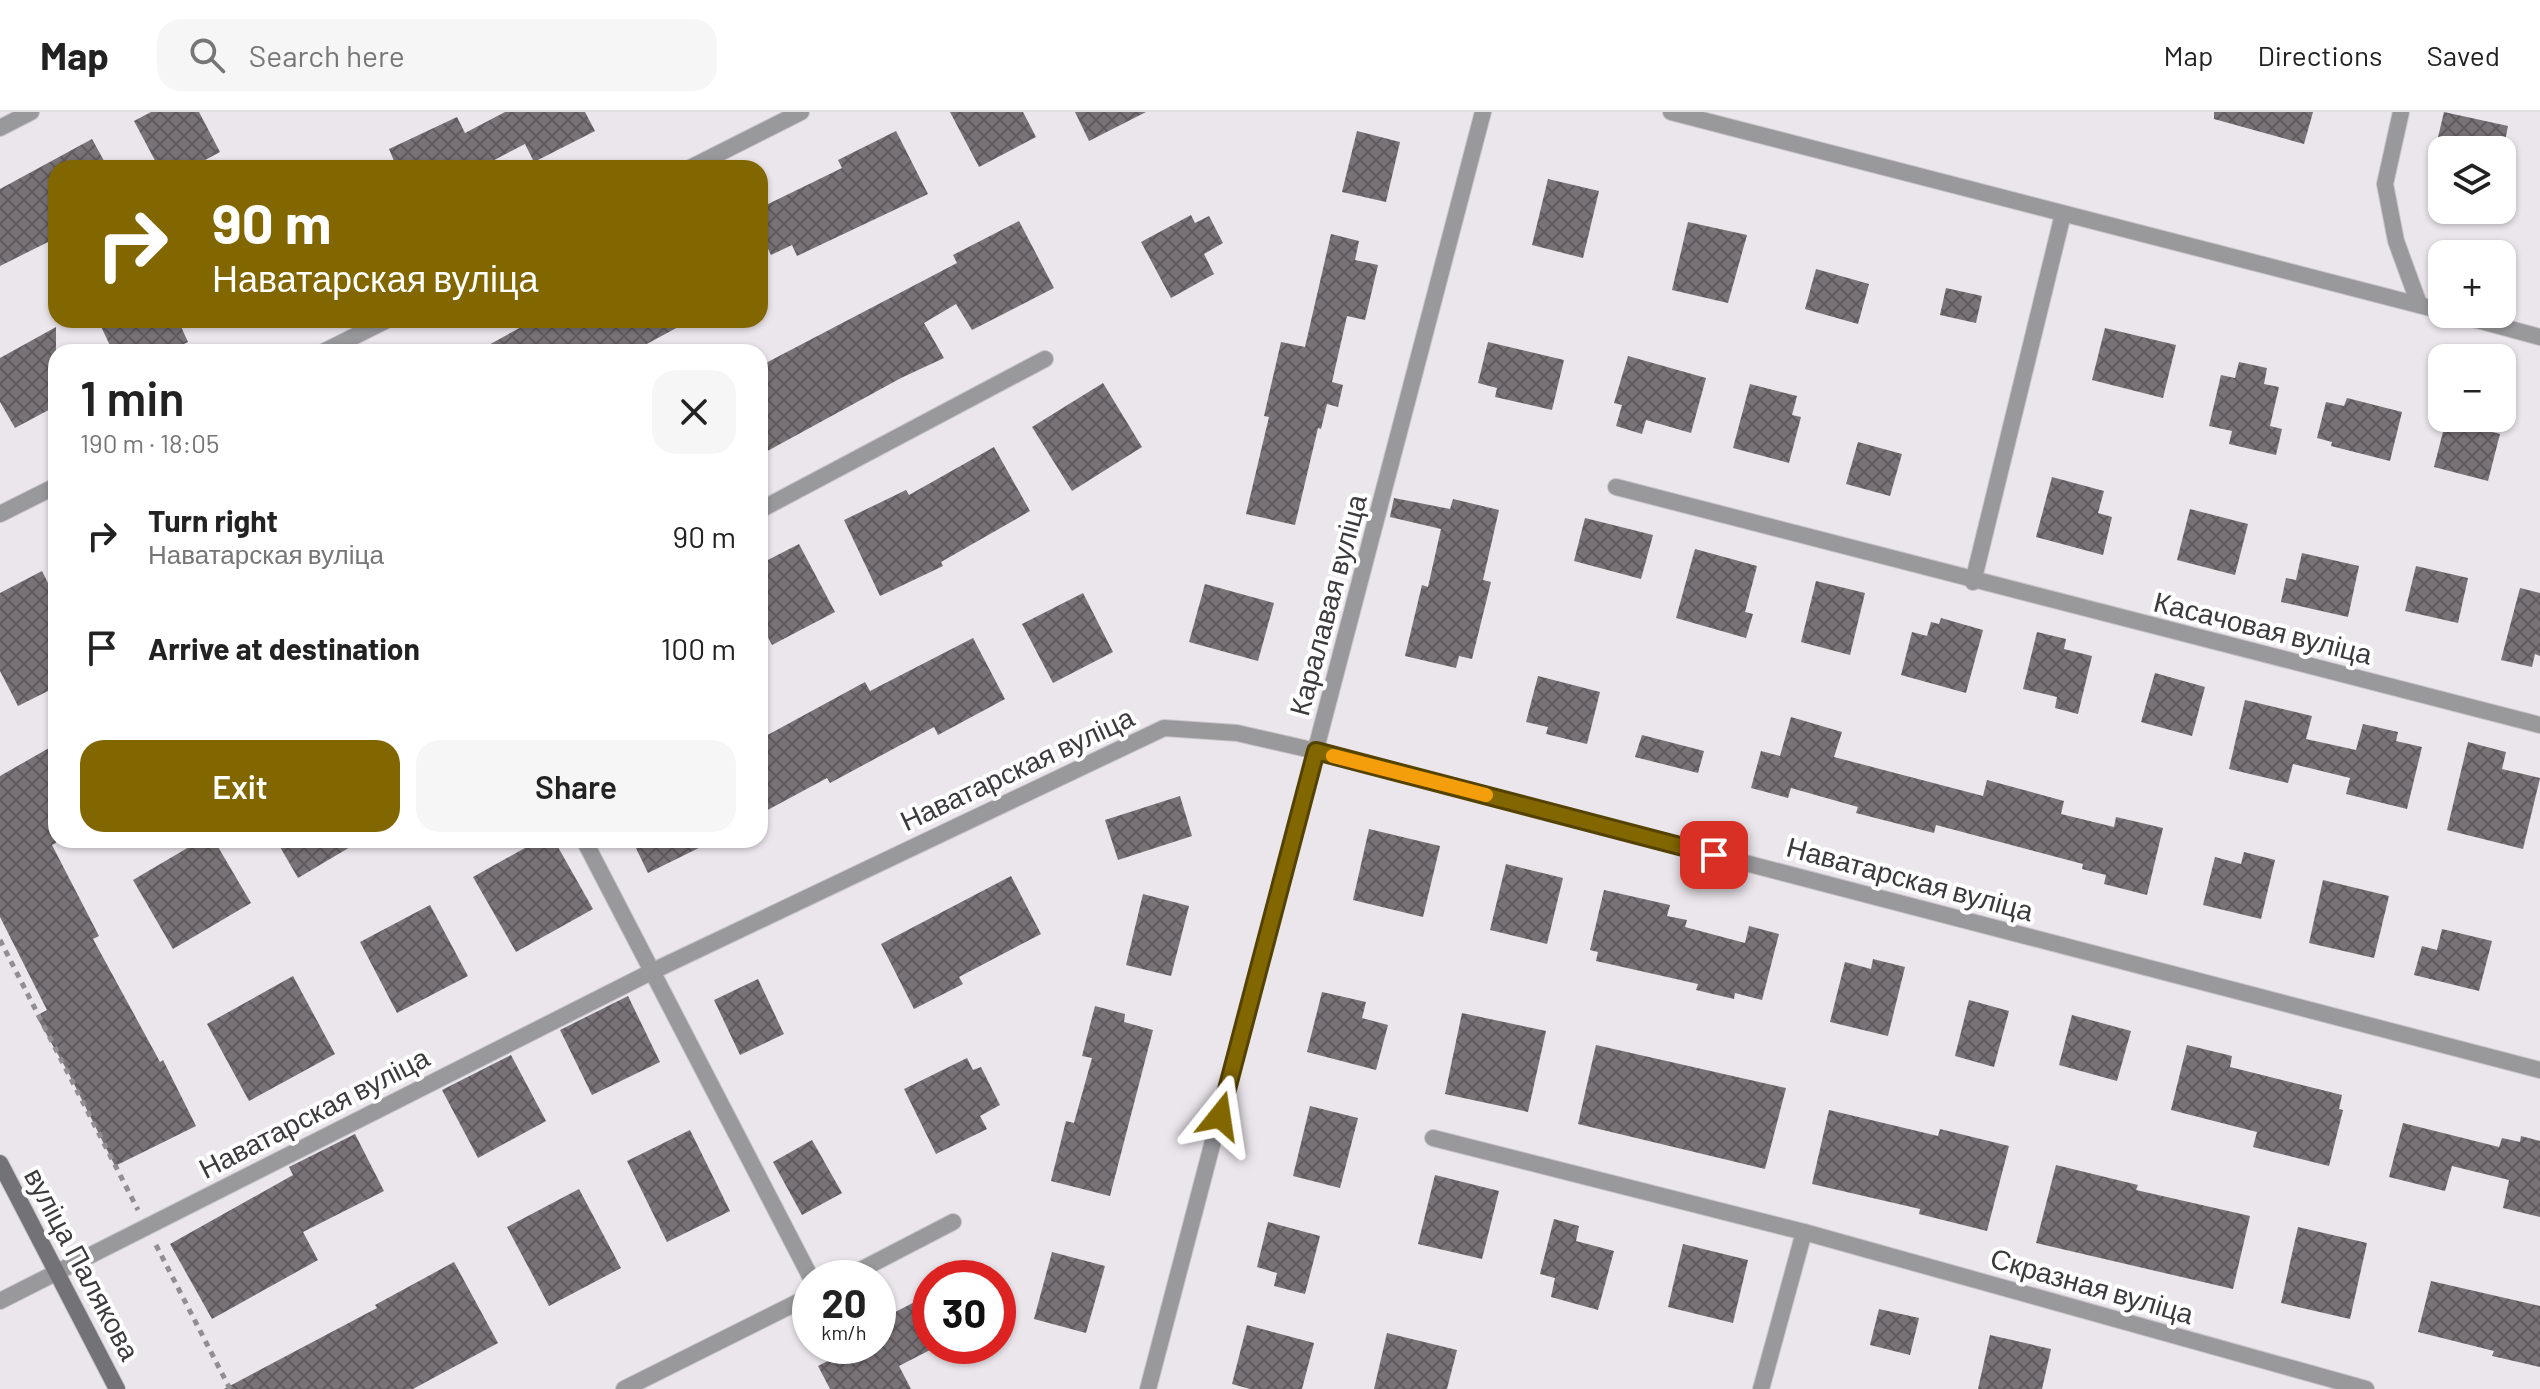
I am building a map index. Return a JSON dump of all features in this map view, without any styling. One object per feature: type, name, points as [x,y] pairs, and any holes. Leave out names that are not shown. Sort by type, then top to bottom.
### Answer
[{"type":"street","points":[[0,128],[31,112]]},
{"type":"street","points":[[706,160],[801,112]]},
{"type":"street","name":"Каралавая вуліца","points":[[1148,1389],[1483,112]]},
{"type":"street","points":[[1671,112],[2428,307]]},
{"type":"street","points":[[2401,112],[2385,184],[2396,241],[2419,304]]},
{"type":"street","points":[[1973,582],[2063,214]]},
{"type":"street","points":[[339,344],[371,328]]},
{"type":"street","points":[[2507,328],[2540,337]]},
{"type":"street","points":[[768,506],[1045,359]]},
{"type":"street","name":"Касачовая вуліца","points":[[1616,487],[1973,582],[2540,725]]},
{"type":"street","points":[[0,514],[48,490]]},
{"type":"street","name":"Наватарская вуліца","points":[[0,1301],[651,972],[1164,728],[1237,733],[1316,751],[2540,1070]]},
{"type":"street","points":[[588,848],[802,1260]]},
{"type":"street","name":"Скразная вуліца","points":[[1433,1138],[1804,1232],[2366,1389]]},
{"type":"street","name":"вуліца Палякова","points":[[0,1163],[117,1389]]},
{"type":"street","points":[[880,1260],[953,1222]]},
{"type":"street","points":[[1761,1389],[1804,1232]]},
{"type":"street","points":[[624,1389],[792,1305]]},
{"type":"path","points":[[0,940],[141,1216]]},
{"type":"path","points":[[152,1237],[230,1389]]},
{"type":"building","points":[[151,112],[199,112],[220,152],[205,160],[155,160],[134,121]]},
{"type":"building","points":[[505,112],[585,112],[595,131],[538,160],[533,160],[525,144],[494,160],[394,160],[389,149],[457,117],[465,133]]},
{"type":"building","points":[[950,112],[1023,112],[1036,137],[979,167]]},
{"type":"building","points":[[1075,112],[1146,112],[1089,141]]},
{"type":"building","points":[[2214,112],[2313,112],[2304,144],[2214,119]]},
{"type":"building","points":[[2444,112],[2508,126],[2506,136],[2438,136]]},
{"type":"building","points":[[896,131],[928,194],[797,256],[792,245],[771,255],[768,249],[768,204],[842,168],[838,160]]},
{"type":"building","points":[[1357,131],[1400,142],[1386,202],[1342,192]]},
{"type":"building","points":[[92,139],[104,160],[53,160]]},
{"type":"building","points":[[48,163],[48,242],[0,266],[0,189]]},
{"type":"building","points":[[1548,179],[1599,191],[1583,258],[1532,245]]},
{"type":"building","points":[[1191,215],[1195,223],[1209,216],[1223,243],[1204,254],[1214,274],[1171,298],[1141,242]]},
{"type":"building","points":[[1019,221],[1054,288],[972,330],[956,304],[924,323],[944,358],[768,451],[768,362],[957,263],[953,255]]},
{"type":"building","points":[[1688,222],[1747,235],[1728,303],[1672,290]]},
{"type":"building","points":[[1331,234],[1359,241],[1355,260],[1378,265],[1365,320],[1347,316],[1332,382],[1343,385],[1338,407],[1327,404],[1321,429],[1318,428],[1295,525],[1246,514],[1269,417],[1264,416],[1281,342],[1305,347]]},
{"type":"building","points":[[1816,269],[1869,284],[1858,324],[1805,309]]},
{"type":"building","points":[[1946,288],[1982,296],[1976,323],[1940,315]]},
{"type":"building","points":[[56,328],[56,344],[48,344],[48,410],[15,428],[0,402],[0,358]]},
{"type":"building","points":[[102,328],[182,328],[188,342],[184,344],[109,344]]},
{"type":"building","points":[[520,328],[676,328],[647,344],[490,344]]},
{"type":"building","points":[[2105,328],[2176,345],[2163,398],[2092,380]]},
{"type":"building","points":[[1488,342],[1564,360],[1552,410],[1495,397],[1497,388],[1478,383]]},
{"type":"building","points":[[1628,356],[1706,378],[1691,433],[1646,420],[1642,434],[1616,426],[1622,405],[1614,403]]},
{"type":"building","points":[[2239,362],[2267,368],[2264,384],[2279,387],[2270,426],[2282,429],[2276,455],[2229,444],[2232,431],[2209,426],[2221,375],[2235,378]]},
{"type":"building","points":[[1103,383],[1142,447],[1072,491],[1032,427]]},
{"type":"building","points":[[1750,384],[1797,396],[1792,415],[1801,417],[1789,463],[1733,448]]},
{"type":"building","points":[[2347,398],[2402,412],[2390,461],[2331,446],[2332,442],[2317,438],[2326,402],[2344,406]]},
{"type":"building","points":[[2443,432],[2500,434],[2488,481],[2434,467]]},
{"type":"building","points":[[1858,442],[1902,454],[1890,496],[1846,484]]},
{"type":"building","points":[[994,447],[1030,511],[941,562],[943,566],[880,596],[844,520],[906,490],[909,495]]},
{"type":"building","points":[[2052,477],[2104,491],[2098,513],[2112,517],[2103,555],[2036,537]]},
{"type":"building","points":[[1394,498],[1450,509],[1453,499],[1499,510],[1483,580],[1491,582],[1472,659],[1459,656],[1456,668],[1405,656],[1422,585],[1428,587],[1441,529],[1390,517]]},
{"type":"building","points":[[2190,509],[2248,524],[2235,575],[2177,560]]},
{"type":"building","points":[[1585,518],[1653,535],[1641,579],[1574,561]]},
{"type":"building","points":[[799,544],[835,612],[772,645],[768,637],[768,560]]},
{"type":"building","points":[[1695,549],[1757,566],[1745,612],[1753,614],[1746,638],[1676,618]]},
{"type":"building","points":[[2302,553],[2359,566],[2348,617],[2281,602],[2286,578],[2296,580]]},
{"type":"building","points":[[2416,566],[2468,578],[2458,623],[2405,611]]},
{"type":"building","points":[[42,571],[48,583],[48,691],[18,706],[0,671],[0,593]]},
{"type":"building","points":[[1816,581],[1865,593],[1850,655],[1801,642]]},
{"type":"building","points":[[1205,584],[1274,603],[1258,661],[1189,642]]},
{"type":"building","points":[[2520,588],[2540,593],[2540,656],[2535,654],[2532,667],[2501,660]]},
{"type":"building","points":[[1083,593],[1113,652],[1053,683],[1022,624]]},
{"type":"building","points":[[1941,618],[1983,630],[1966,693],[1901,675],[1912,632],[1927,636],[1931,622],[1939,624]]},
{"type":"building","points":[[2037,632],[2066,639],[2064,649],[2092,656],[2078,714],[2055,708],[2057,697],[2023,689]]},
{"type":"building","points":[[973,638],[1005,699],[938,735],[934,727],[830,783],[827,778],[768,810],[768,735],[865,682],[870,691]]},
{"type":"building","points":[[2155,673],[2205,687],[2192,736],[2141,722]]},
{"type":"building","points":[[1538,676],[1600,692],[1587,744],[1546,734],[1548,727],[1526,722]]},
{"type":"building","points":[[2245,700],[2312,716],[2306,739],[2356,750],[2363,724],[2398,732],[2396,741],[2422,747],[2407,809],[2346,794],[2350,778],[2293,764],[2288,783],[2229,769]]},
{"type":"building","points":[[1791,717],[1842,732],[1834,757],[1983,796],[1987,780],[2064,801],[2061,814],[2114,827],[2116,817],[2163,828],[2147,895],[2104,884],[2106,875],[2082,869],[2083,864],[1936,825],[1934,833],[1856,813],[1858,807],[1791,788],[1788,798],[1751,788],[1761,751],[1780,756]]},
{"type":"building","points":[[1642,735],[1704,751],[1698,773],[1635,757]]},
{"type":"building","points":[[2468,742],[2506,752],[2502,769],[2540,778],[2523,849],[2447,830]]},
{"type":"building","points":[[48,749],[48,848],[54,848],[99,936],[93,939],[160,1062],[163,1060],[196,1126],[115,1166],[36,1016],[47,1010],[0,917],[0,776]]},
{"type":"building","points":[[1180,796],[1192,836],[1118,860],[1105,820]]},
{"type":"building","points":[[1369,829],[1440,846],[1423,917],[1353,900]]},
{"type":"building","points":[[187,848],[219,848],[251,903],[173,949],[133,880]]},
{"type":"building","points":[[281,848],[349,848],[298,878]]},
{"type":"building","points":[[525,848],[559,848],[593,909],[516,952],[473,877]]},
{"type":"building","points":[[636,848],[699,848],[648,873]]},
{"type":"building","points":[[2244,852],[2275,860],[2261,919],[2203,905],[2215,857],[2241,864]]},
{"type":"building","points":[[1506,864],[1563,878],[1547,944],[1490,930]]},
{"type":"building","points":[[1011,876],[1041,934],[959,977],[963,984],[914,1009],[881,944]]},
{"type":"building","points":[[2323,880],[2389,896],[2374,958],[2309,943]]},
{"type":"building","points":[[1604,890],[1670,905],[1667,916],[1687,920],[1685,927],[1745,943],[1749,926],[1779,934],[1762,1000],[1735,993],[1734,999],[1696,990],[1698,984],[1596,961],[1598,952],[1590,950]]},
{"type":"building","points":[[1143,894],[1189,906],[1171,976],[1126,965]]},
{"type":"building","points":[[430,905],[468,976],[397,1013],[360,942]]},
{"type":"building","points":[[2442,929],[2492,941],[2479,991],[2414,975],[2422,946],[2437,950]]},
{"type":"building","points":[[1873,959],[1905,967],[1888,1036],[1830,1022],[1845,962],[1871,969]]},
{"type":"building","points":[[293,976],[335,1054],[249,1101],[207,1024]]},
{"type":"building","points":[[758,979],[784,1034],[740,1055],[714,1000]]},
{"type":"building","points":[[1322,992],[1366,1002],[1362,1018],[1388,1025],[1376,1070],[1307,1052]]},
{"type":"building","points":[[628,996],[660,1062],[592,1095],[560,1030]]},
{"type":"building","points":[[1969,1000],[2009,1011],[1994,1067],[1955,1056]]},
{"type":"building","points":[[1095,1006],[1125,1014],[1124,1022],[1153,1030],[1110,1196],[1051,1181],[1066,1121],[1074,1123],[1092,1058],[1082,1056]]},
{"type":"building","points":[[1462,1013],[1546,1031],[1528,1112],[1445,1094]]},
{"type":"building","points":[[2072,1015],[2131,1031],[2117,1081],[2059,1065]]},
{"type":"building","points":[[1596,1045],[1786,1088],[1765,1169],[1578,1124]]},
{"type":"building","points":[[2187,1045],[2232,1056],[2230,1067],[2342,1095],[2339,1109],[2343,1110],[2329,1166],[2253,1147],[2257,1132],[2171,1110]]},
{"type":"building","points":[[511,1055],[546,1121],[478,1158],[442,1090]]},
{"type":"building","points":[[967,1058],[973,1070],[981,1067],[1000,1105],[980,1116],[987,1129],[936,1154],[904,1089]]},
{"type":"building","points":[[1310,1106],[1358,1118],[1340,1188],[1293,1176]]},
{"type":"building","points":[[1829,1110],[1938,1136],[1940,1129],[2009,1146],[1987,1231],[1919,1214],[1920,1209],[1812,1184]]},
{"type":"building","points":[[2403,1123],[2499,1147],[2502,1138],[2520,1142],[2521,1136],[2540,1141],[2540,1217],[2503,1208],[2509,1180],[2452,1166],[2445,1191],[2389,1177]]},
{"type":"building","points":[[690,1130],[730,1211],[667,1242],[627,1161]]},
{"type":"building","points":[[355,1134],[384,1191],[303,1232],[318,1260],[212,1319],[170,1244],[293,1175],[289,1167]]},
{"type":"building","points":[[812,1140],[842,1193],[802,1215],[773,1162]]},
{"type":"building","points":[[2056,1165],[2138,1185],[2136,1190],[2250,1216],[2233,1289],[2036,1243]]},
{"type":"building","points":[[1435,1175],[1499,1191],[1482,1259],[1418,1244]]},
{"type":"building","points":[[579,1189],[621,1268],[549,1306],[507,1227]]},
{"type":"building","points":[[1554,1219],[1579,1226],[1576,1241],[1614,1251],[1598,1310],[1551,1297],[1555,1278],[1540,1274]]},
{"type":"building","points":[[1268,1222],[1320,1236],[1305,1294],[1274,1286],[1277,1273],[1257,1267]]},
{"type":"building","points":[[2298,1227],[2367,1243],[2350,1319],[2281,1303]]},
{"type":"building","points":[[1683,1244],[1748,1260],[1733,1323],[1668,1307]]},
{"type":"building","points":[[1052,1252],[1105,1266],[1086,1333],[1034,1319]]},
{"type":"building","points":[[454,1262],[498,1343],[413,1389],[224,1389],[377,1308],[375,1305]]},
{"type":"building","points":[[2431,1281],[2540,1306],[2540,1367],[2492,1356],[2494,1351],[2418,1332]]},
{"type":"building","points":[[912,1303],[912,1359],[899,1366],[911,1389],[830,1389],[818,1366],[822,1364],[896,1364],[896,1312]]},
{"type":"building","points":[[1879,1309],[1919,1318],[1910,1355],[1870,1345]]},
{"type":"building","points":[[1247,1325],[1314,1343],[1302,1389],[1250,1389],[1232,1384]]},
{"type":"building","points":[[1387,1333],[1457,1350],[1447,1389],[1374,1389]]},
{"type":"building","points":[[1990,1335],[2051,1349],[2042,1389],[1978,1389]]},
{"type":"slow traffic","points":[[1333,756],[1486,795]]},
{"type":"route","points":[[1220,1116],[1316,751],[1714,855]]}]
